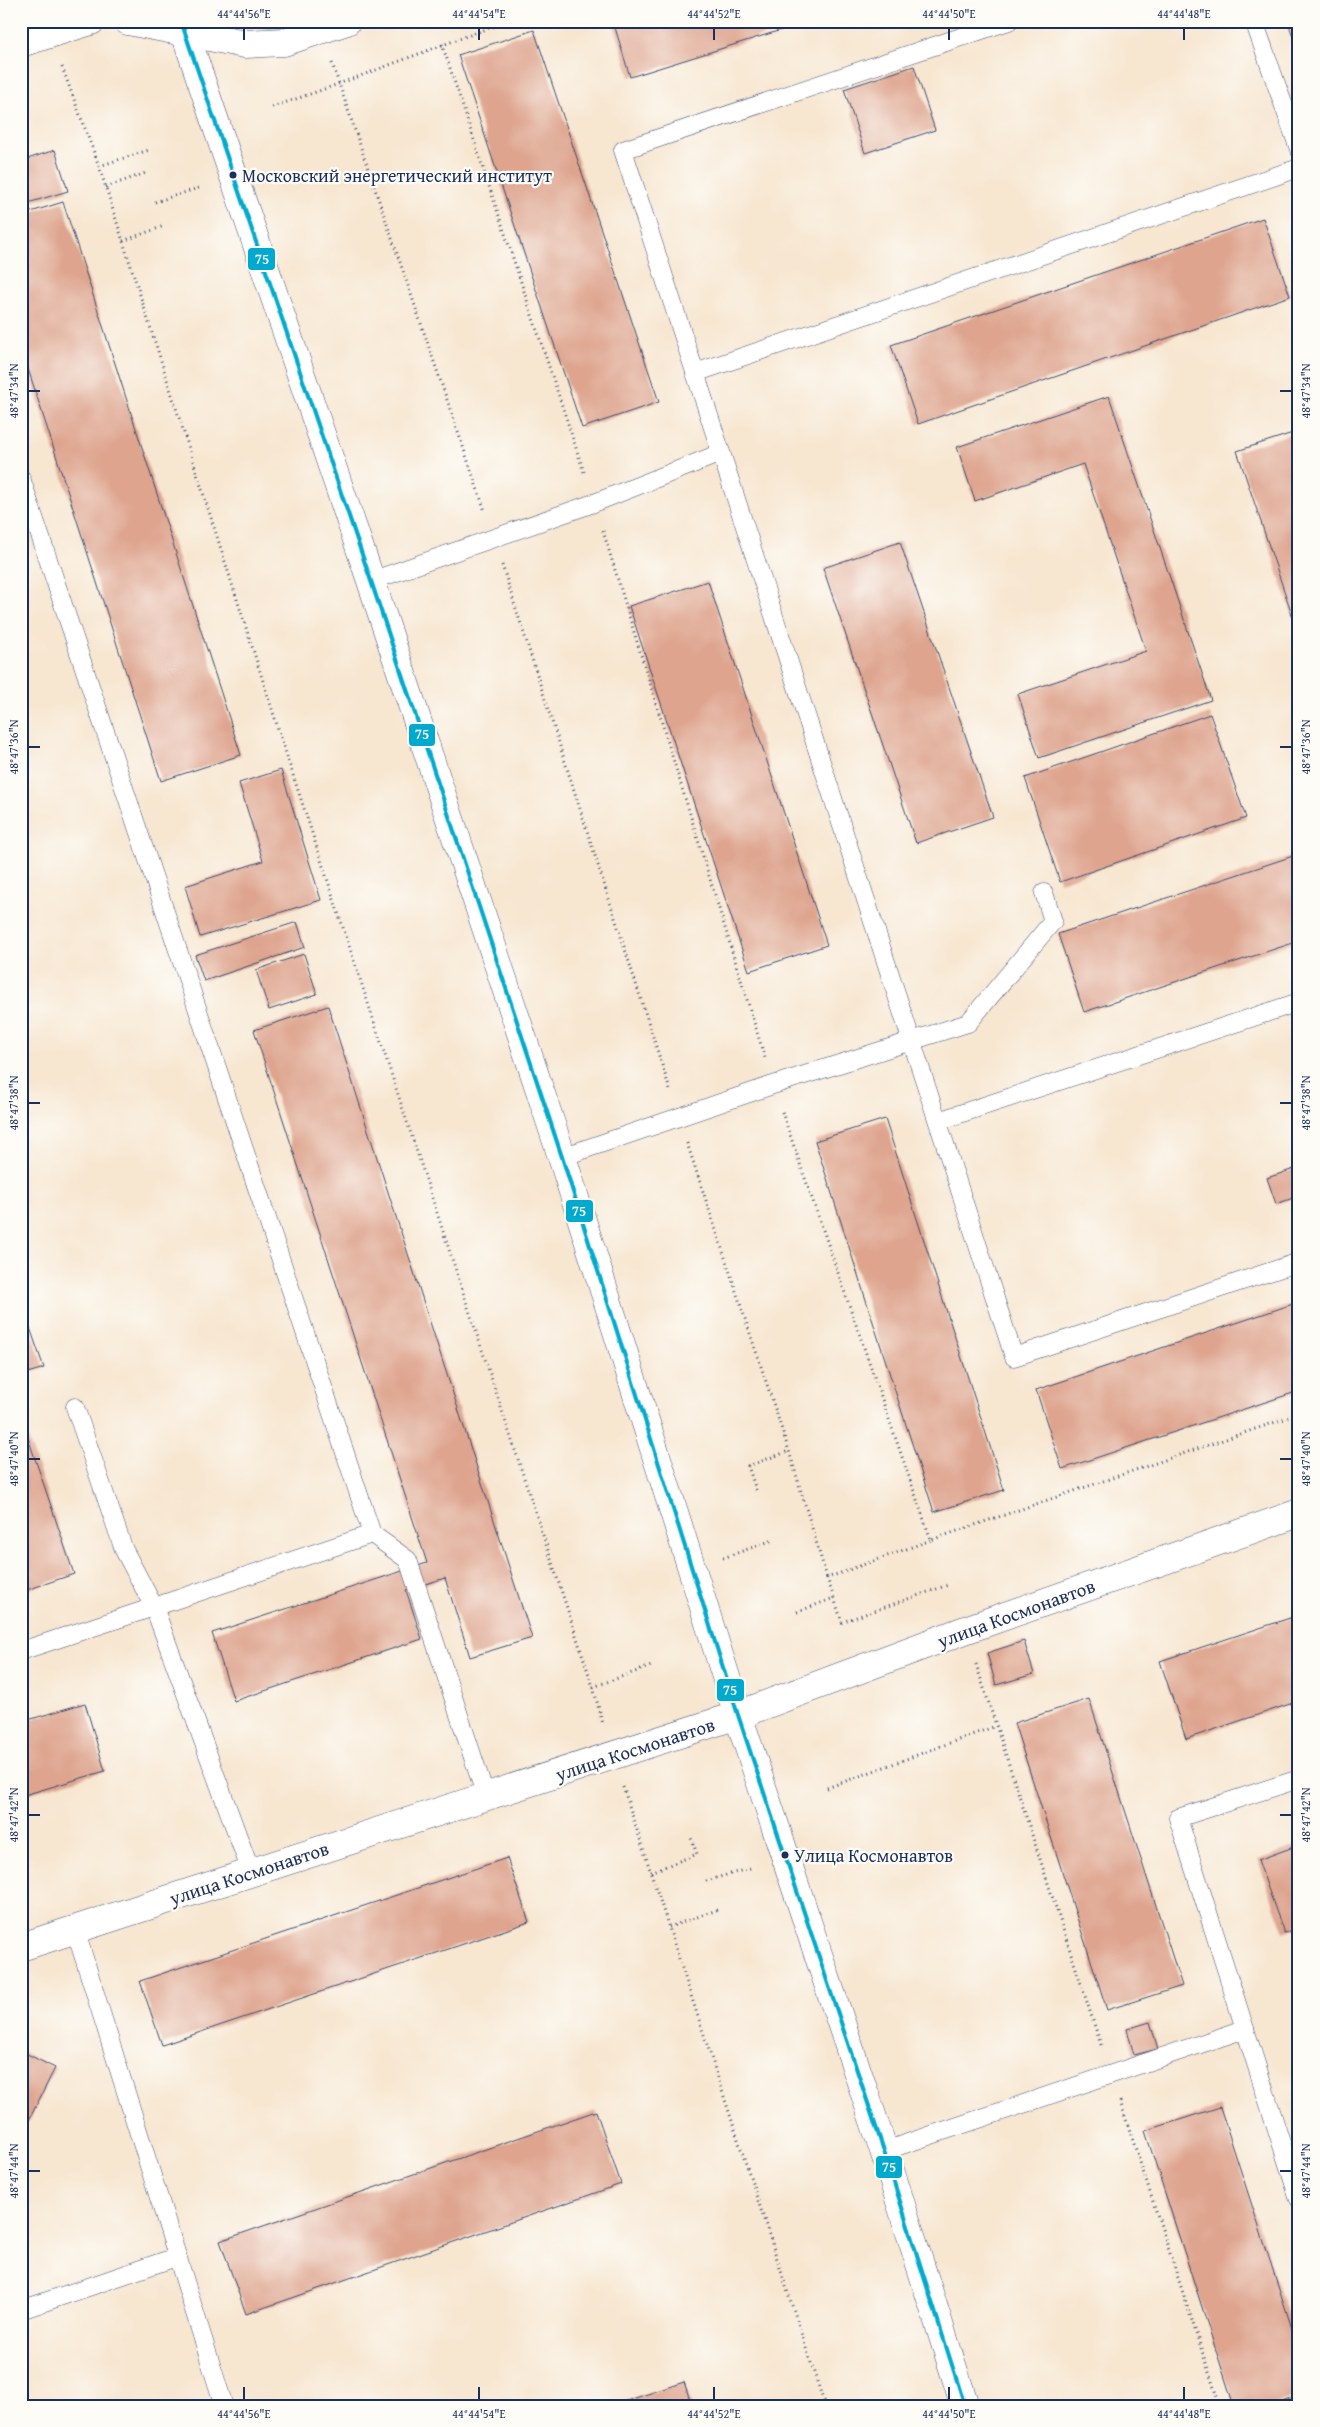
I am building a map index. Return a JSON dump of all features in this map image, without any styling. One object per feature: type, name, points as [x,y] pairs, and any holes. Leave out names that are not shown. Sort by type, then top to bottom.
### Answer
[{"type":"main road","points":[[21,43],[91,21]]},
{"type":"main road","points":[[128,21],[182,26],[245,44],[284,42],[347,21]]},
{"type":"main road","points":[[182,26],[371,581],[562,1157],[738,1715],[884,2151],[965,2406]]},
{"type":"main road","name":"улица Космонавтов","points":[[21,1947],[738,1715],[965,1630],[1299,1513]]},
{"type":"lane","points":[[1009,21],[623,150],[1014,1357],[1299,1262]]},
{"type":"lane","points":[[1254,21],[1299,149]]},
{"type":"lane","points":[[695,373],[1299,168]]},
{"type":"lane","points":[[371,581],[594,503],[721,453]]},
{"type":"lane","points":[[21,478],[372,1534],[408,1560],[486,1797]]},
{"type":"lane","points":[[562,1157],[773,1085],[968,1024],[1053,921],[1044,893]]},
{"type":"lane","points":[[938,1121],[1299,1002]]},
{"type":"lane","points":[[75,1407],[124,1550],[154,1607],[251,1872]]},
{"type":"lane","points":[[21,1651],[372,1534]]},
{"type":"lane","points":[[1299,1779],[1178,1818],[1299,2199]]},
{"type":"lane","points":[[75,1929],[224,2406]]},
{"type":"lane","points":[[884,2151],[1245,2029]]},
{"type":"lane","points":[[21,2310],[176,2257]]},
{"type":"path","points":[[272,107],[339,85],[442,44],[510,21]]},
{"type":"path","points":[[321,30],[494,537],[842,1622],[948,1585]]},
{"type":"path","points":[[50,34],[106,187],[298,791],[593,1687],[612,1756],[825,2406]]},
{"type":"path","points":[[442,44],[594,503],[773,1085],[931,1540]]},
{"type":"path","points":[[99,166],[149,150]]},
{"type":"path","points":[[106,187],[146,173]]},
{"type":"path","points":[[155,202],[234,176]]},
{"type":"path","points":[[123,241],[164,226]]},
{"type":"path","points":[[827,1578],[931,1540],[1299,1414]]},
{"type":"path","points":[[756,1490],[748,1466],[789,1452]]},
{"type":"path","points":[[692,1569],[773,1540]]},
{"type":"path","points":[[797,1612],[834,1598]]},
{"type":"path","points":[[976,1664],[1220,2406]]},
{"type":"path","points":[[593,1687],[654,1665]]},
{"type":"path","points":[[827,1788],[996,1726]]},
{"type":"path","points":[[650,1872],[697,1854],[690,1835]]},
{"type":"path","points":[[706,1881],[786,1857]]},
{"type":"path","points":[[669,1927],[717,1910]]},
{"type":"green space","points":[[260,21],[322,21],[270,32]]},
{"type":"building","points":[[613,21],[806,21],[807,22],[630,77]]},
{"type":"building","points":[[1288,21],[1299,21],[1299,53],[1298,53]]},
{"type":"building","points":[[534,30],[659,402],[582,428],[458,55]]},
{"type":"building","points":[[914,66],[935,130],[865,153],[844,89]]},
{"type":"building","points":[[55,150],[68,191],[21,205],[21,161]]},
{"type":"building","points":[[63,202],[241,755],[161,781],[21,347],[21,215]]},
{"type":"building","points":[[1263,218],[1290,296],[918,424],[891,345]]},
{"type":"building","points":[[1109,396],[1211,700],[1039,758],[1018,694],[1146,651],[1083,464],[975,501],[957,447]]},
{"type":"building","points":[[1299,431],[1299,632],[1298,632],[1237,451]]},
{"type":"building","points":[[900,542],[993,817],[916,843],[823,568]]},
{"type":"building","points":[[708,581],[827,945],[749,971],[629,606]]},
{"type":"building","points":[[1210,714],[1246,818],[1060,882],[1025,778]]},
{"type":"building","points":[[281,770],[321,900],[200,937],[185,886],[263,861],[239,783]]},
{"type":"building","points":[[1299,854],[1299,941],[1084,1012],[1058,934]]},
{"type":"building","points":[[297,922],[305,947],[204,981],[195,955]]},
{"type":"building","points":[[304,954],[317,994],[269,1010],[256,970]]},
{"type":"building","points":[[328,1006],[532,1638],[470,1657],[445,1578],[406,1590],[422,1639],[234,1701],[212,1633],[427,1563],[254,1030]]},
{"type":"building","points":[[885,1119],[1004,1490],[934,1512],[815,1141]]},
{"type":"building","points":[[1297,1168],[1299,1196],[1276,1204],[1267,1178]]},
{"type":"building","points":[[21,1302],[44,1368],[21,1375]]},
{"type":"building","points":[[1299,1302],[1299,1391],[1062,1469],[1036,1390]]},
{"type":"building","points":[[25,1429],[74,1574],[21,1592],[21,1430]]},
{"type":"building","points":[[1299,1615],[1299,1701],[1186,1739],[1160,1661]]},
{"type":"building","points":[[1024,1641],[1034,1674],[996,1685],[987,1653]]},
{"type":"building","points":[[1089,1699],[1182,1986],[1107,2010],[1014,1723]]},
{"type":"building","points":[[85,1703],[105,1771],[21,1796],[21,1722]]},
{"type":"building","points":[[1299,1845],[1299,1928],[1284,1933],[1258,1860]]},
{"type":"building","points":[[507,1858],[529,1922],[162,2045],[140,1981]]},
{"type":"building","points":[[1150,2022],[1158,2049],[1134,2055],[1127,2029]]},
{"type":"building","points":[[21,2051],[55,2068],[21,2136]]},
{"type":"building","points":[[1220,2107],[1299,2350],[1299,2396],[1270,2406],[1234,2406],[1145,2131]]},
{"type":"building","points":[[596,2111],[621,2184],[246,2314],[220,2241]]},
{"type":"building","points":[[684,2382],[692,2406],[614,2406],[614,2405]]},
{"type":"transit line","name":"75","points":[[181,21],[371,581],[562,1157],[738,1715],[884,2151],[965,2406]]},
{"type":"place","name":"Московский энергетический институт","points":[[233,175]]},
{"type":"place","name":"Улица Космонавтов","points":[[785,1855]]}]
